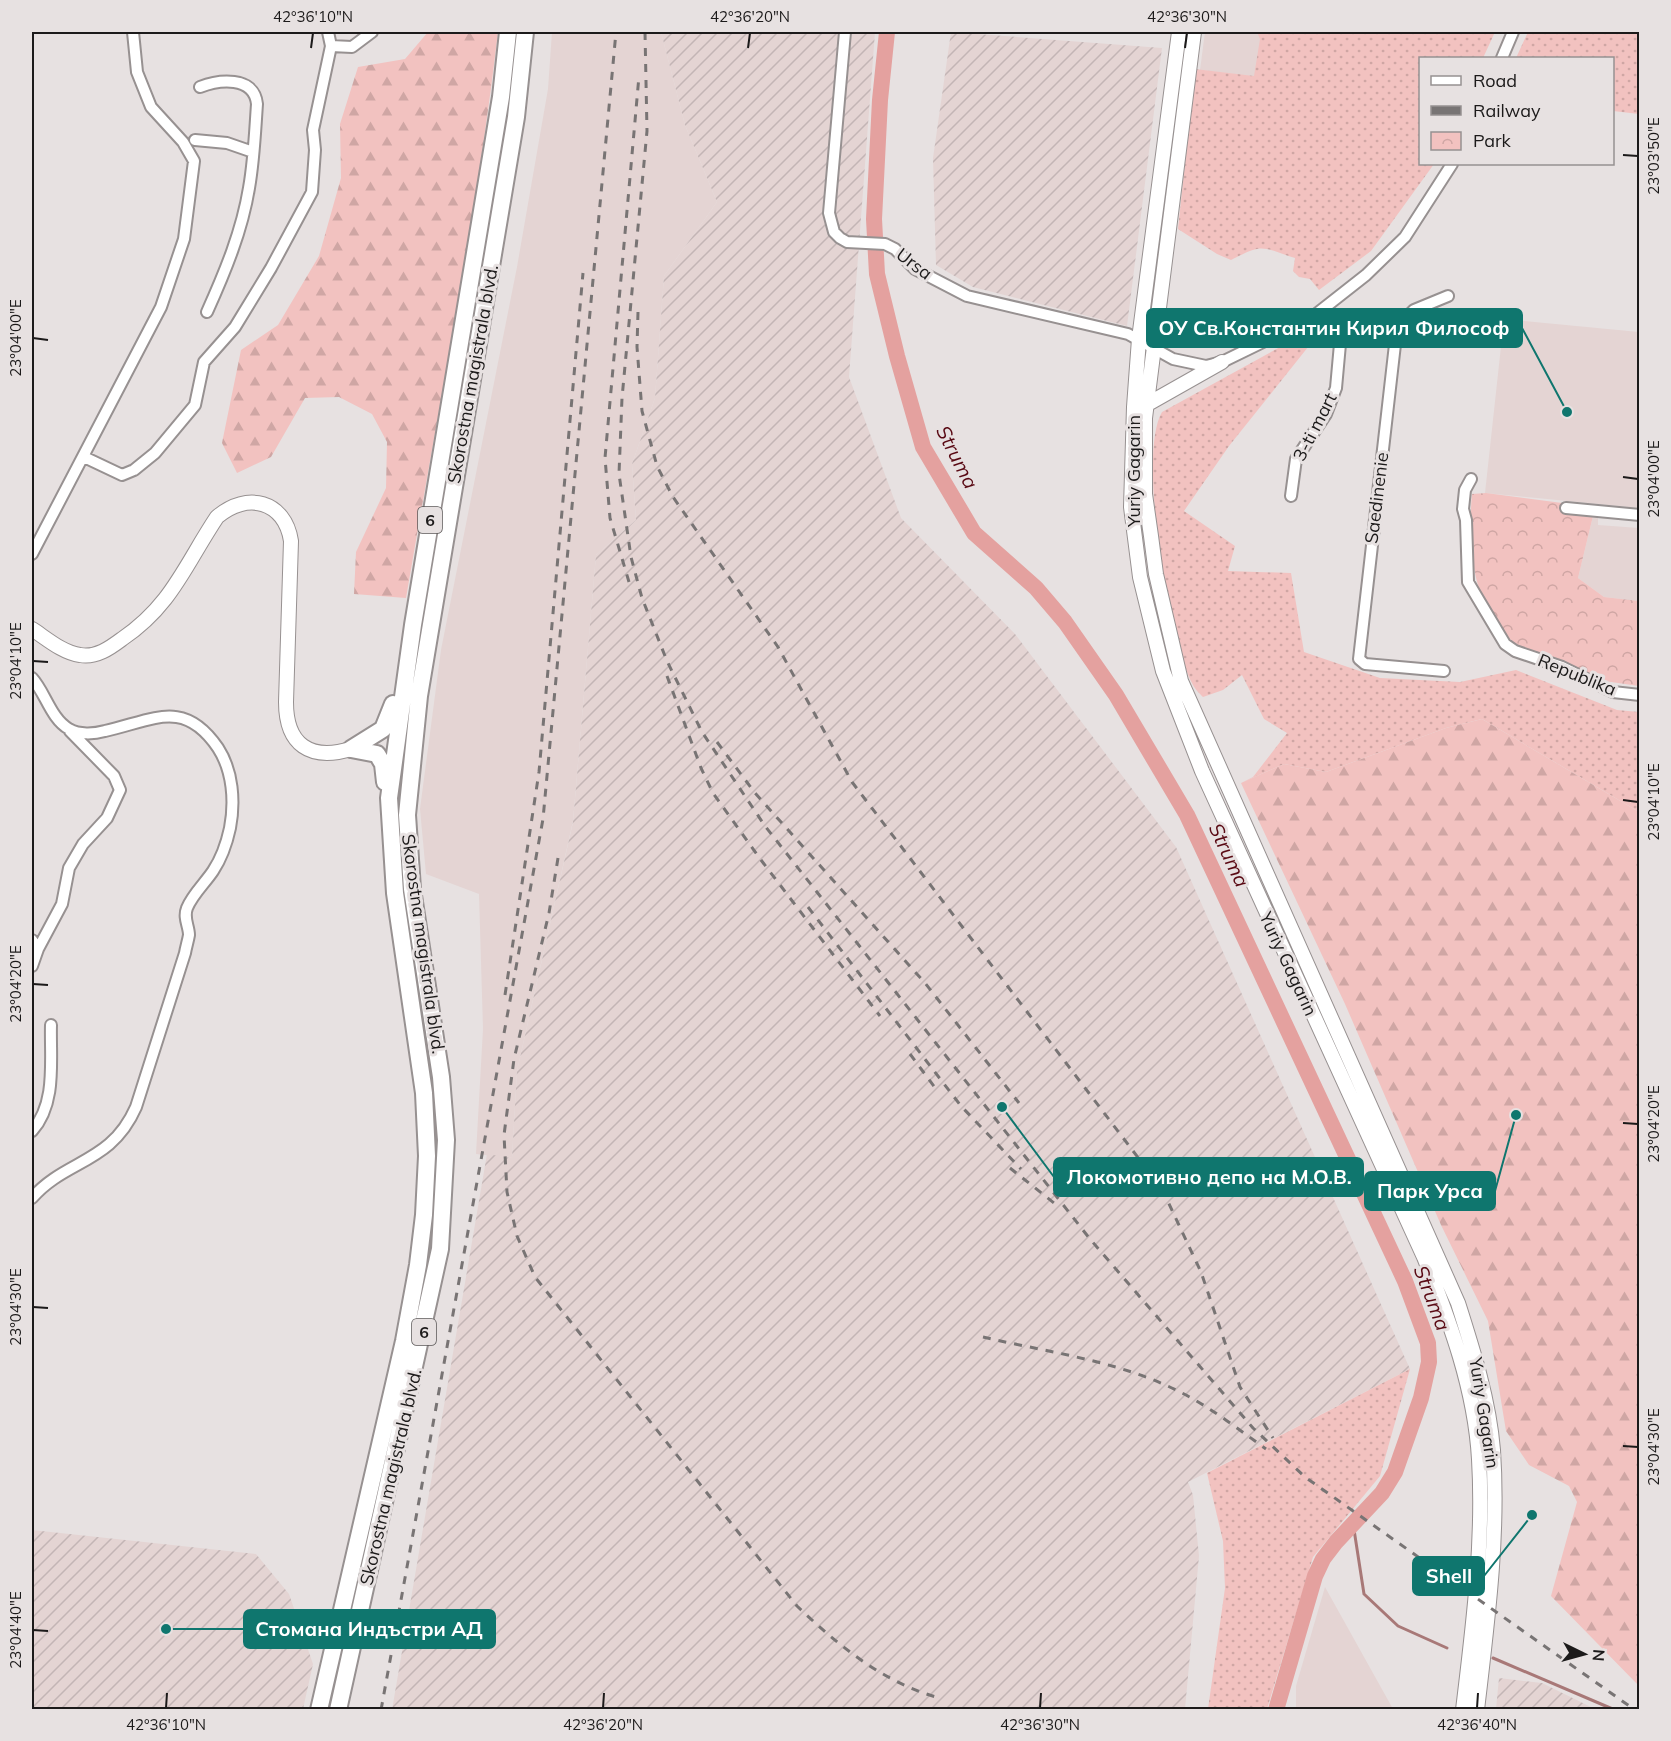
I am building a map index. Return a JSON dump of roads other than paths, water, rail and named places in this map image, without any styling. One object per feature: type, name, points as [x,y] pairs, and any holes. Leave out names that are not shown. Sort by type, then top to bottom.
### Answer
[{"type":"highway","name":"Skorostna magistrala blvd.","points":[[319,1710],[404,1341],[418,1265],[427,1156],[424,1093],[395,893],[389,824],[394,747],[494,140],[508,32]]},
{"type":"highway","name":"Skorostna magistrala blvd.","points":[[338,1710],[440,1249],[446,1140],[441,1077],[409,855],[407,815],[412,747],[516,117],[525,32]]},
{"type":"highway","points":[[351,749],[378,733],[386,724],[413,625]]},
{"type":"highway","points":[[351,749],[372,752],[381,759],[389,824]]},
{"type":"street","points":[[32,554],[161,307],[184,239],[194,161],[183,142],[160,120],[146,98],[137,72],[133,32]]},
{"type":"street","points":[[84,457],[122,475],[134,470],[155,453],[195,405],[204,362],[234,327],[251,301],[312,192],[315,150],[313,130],[331,46],[328,32]]},
{"type":"street","points":[[331,46],[352,47],[372,32]]},
{"type":"street","name":"Ursa","points":[[845,32],[829,213],[834,232],[840,238],[861,243],[885,244],[895,249],[915,269],[967,296],[1128,334],[1152,348],[1196,366],[1222,362]]},
{"type":"street","name":"Yuriy Gagarin","points":[[1179,32],[1139,339],[1132,442],[1131,507],[1140,577],[1154,644],[1172,698],[1233,843],[1424,1257],[1453,1332],[1463,1368],[1479,1458],[1480,1514],[1471,1642],[1463,1710]]},
{"type":"street","name":"Yuriy Gagarin","points":[[1194,32],[1146,405],[1145,494],[1156,574],[1181,681],[1444,1272],[1473,1349],[1493,1447],[1496,1504],[1477,1710]]},
{"type":"street","points":[[1502,57],[1514,32]]},
{"type":"street","points":[[200,87],[216,81],[241,84],[252,92],[257,104],[253,152],[242,222],[228,264],[207,312]]},
{"type":"street","points":[[195,140],[227,143],[253,152]]},
{"type":"street","points":[[1146,405],[1222,362],[1326,309],[1366,276],[1405,237],[1451,165]]},
{"type":"street","points":[[1326,309],[1342,322],[1397,327],[1414,310],[1448,296]]},
{"type":"street","name":"3-ti mart","points":[[1291,496],[1296,459],[1326,414],[1336,388],[1342,322]]},
{"type":"street","name":"Saedinenie","points":[[1397,327],[1359,659],[1365,664],[1444,671]]},
{"type":"street","name":"Republika","points":[[1472,479],[1465,490],[1463,509],[1466,520],[1468,582],[1505,644],[1515,651],[1562,667],[1613,692],[1640,695]]},
{"type":"street","points":[[32,629],[78,655],[92,655],[107,649],[146,622],[163,604],[217,517],[230,507],[241,504],[267,506],[286,522],[291,541],[286,702],[288,728],[296,741],[316,753],[331,754],[351,749]]},
{"type":"street","points":[[1566,508],[1640,515]]},
{"type":"street","points":[[32,678],[68,729],[114,776],[120,790],[107,818],[83,844],[69,868],[62,904],[34,944],[32,966]]},
{"type":"street","points":[[32,1198],[41,1188],[100,1153],[128,1126],[185,953],[189,933],[185,916],[187,907],[214,868],[224,848],[230,828],[232,798],[230,779],[221,753],[207,732],[196,722],[182,716],[163,717],[98,733],[81,733],[68,729]]},
{"type":"street","points":[[32,1131],[40,1122],[47,1106],[50,1084],[51,1025]]},
{"type":"waterway","name":"Struma","points":[[887,32],[880,100],[874,219],[877,274],[923,447],[974,533],[1036,588],[1065,622],[1116,695],[1187,815],[1405,1281],[1428,1343],[1429,1362],[1421,1398],[1395,1472],[1382,1493],[1323,1559],[1315,1576],[1276,1710]]},
{"type":"waterway","points":[[1353,1523],[1364,1594],[1398,1626],[1447,1648]]},
{"type":"waterway","points":[[1493,1658],[1615,1710]]},
{"type":"railway","points":[[381,1710],[543,819],[616,32]]},
{"type":"railway","points":[[645,32],[647,131],[622,398],[619,474],[631,557],[642,598],[667,661],[702,732],[765,826],[1090,1239],[1253,1428],[1305,1477],[1635,1710]]},
{"type":"railway","points":[[629,582],[610,518],[605,458],[639,76]]},
{"type":"railway","points":[[505,995],[539,772],[583,273]]},
{"type":"railway","points":[[638,312],[637,347],[642,411],[657,466],[673,497],[778,647],[852,782],[1162,1189],[1201,1272],[1240,1387],[1273,1438]]},
{"type":"railway","points":[[667,676],[701,768],[713,793],[880,1016]]},
{"type":"railway","points":[[717,742],[755,793],[925,983],[1019,1103]]},
{"type":"railway","points":[[558,858],[549,913],[514,1059],[504,1135],[507,1192],[517,1236],[535,1277],[797,1606],[861,1660],[897,1682],[936,1697]]},
{"type":"railway","points":[[808,907],[961,1106],[1021,1169]]},
{"type":"railway","points":[[910,1054],[936,1089]]},
{"type":"railway","points":[[1010,1168],[1054,1203]]},
{"type":"railway","points":[[983,1337],[1082,1358],[1155,1381],[1201,1404],[1266,1449]]},
{"type":"place","name":"ОУ Св.Константин Кирил Философ","points":[[1567,412]]},
{"type":"place","name":"Локомотивно депо на М.О.В.","points":[[1002,1107]]},
{"type":"place","name":"Парк Урса","points":[[1516,1115]]},
{"type":"place","name":"Shell","points":[[1532,1515]]},
{"type":"place","name":"Стомана Индъстри АД","points":[[166,1629]]}]
